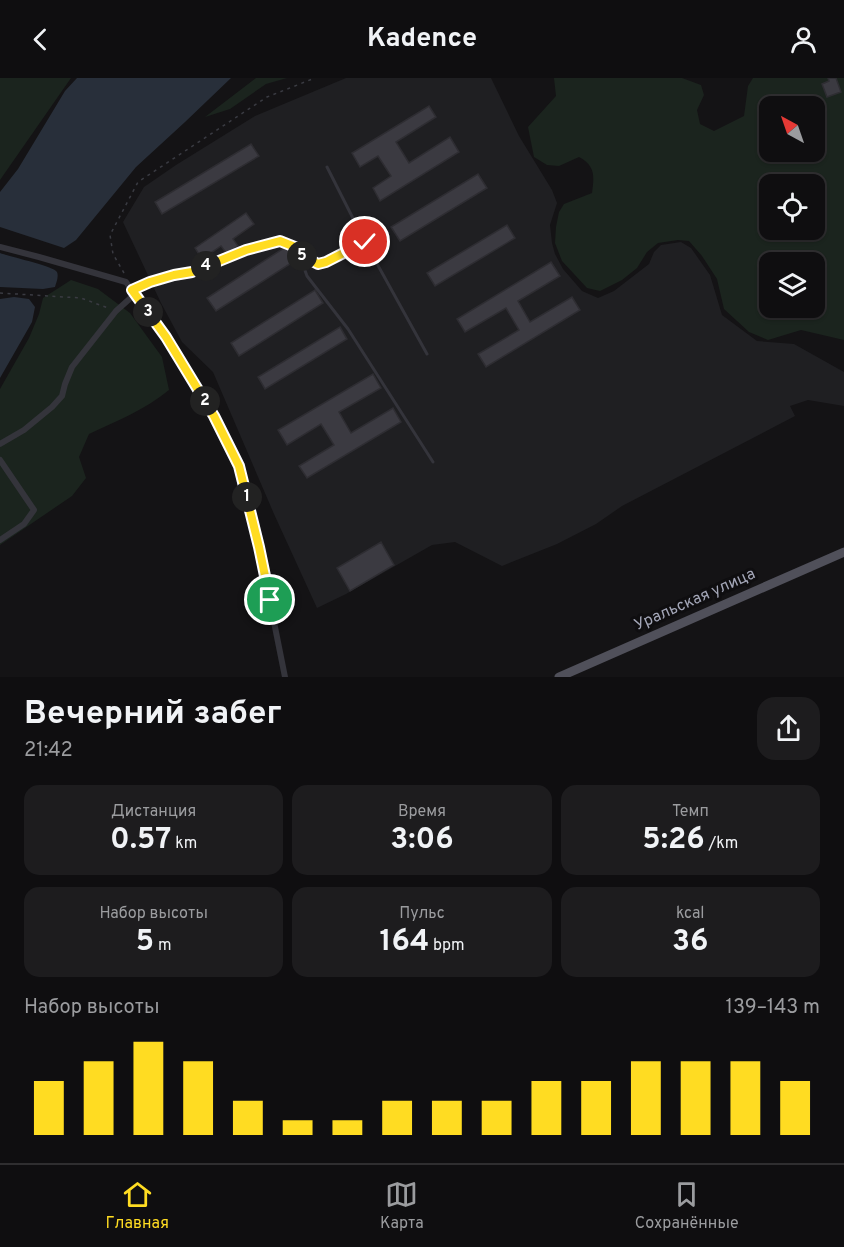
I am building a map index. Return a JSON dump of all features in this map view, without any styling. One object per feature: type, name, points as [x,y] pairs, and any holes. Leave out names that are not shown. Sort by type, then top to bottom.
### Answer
[{"type":"main road","name":"Уральская улица","points":[[559,677],[844,552]]},
{"type":"street","points":[[0,247],[126,282],[166,337],[208,406],[239,466],[259,547],[285,677]]},
{"type":"street","points":[[0,444],[24,430],[62,396],[72,367],[133,292]]},
{"type":"street","points":[[0,460],[34,510],[24,524],[0,540]]},
{"type":"lane","points":[[327,167],[365,242],[427,354]]},
{"type":"lane","points":[[133,292],[150,282],[192,272],[246,250],[280,241],[295,247],[307,276],[348,328],[433,462]]},
{"type":"lane","points":[[299,254],[318,264],[365,242]]},
{"type":"path","points":[[126,282],[123,270],[112,254],[110,235],[138,182],[267,97],[315,78]]},
{"type":"path","points":[[0,293],[81,298],[116,311]]},
{"type":"shaded area","points":[[0,78],[71,78],[0,180]]},
{"type":"shaded area","points":[[77,78],[231,78],[136,167],[76,240],[64,248],[0,227],[0,192],[18,169],[65,91]]},
{"type":"shaded area","points":[[256,78],[287,78],[266,84],[230,109],[205,117]]},
{"type":"shaded area","points":[[346,78],[491,78],[519,136],[552,190],[557,203],[550,225],[555,254],[563,269],[582,291],[598,298],[614,291],[649,264],[654,252],[661,245],[681,242],[691,248],[710,275],[722,315],[757,341],[794,344],[844,372],[844,406],[808,400],[790,406],[795,416],[622,506],[596,524],[557,544],[502,566],[455,542],[432,545],[317,608],[213,372],[182,342],[123,222],[144,187],[176,165],[255,116]]},
{"type":"shaded area","points":[[554,78],[682,78],[701,85],[704,95],[697,110],[700,124],[714,131],[744,116],[748,86],[753,78],[844,78],[844,340],[801,330],[768,340],[749,332],[724,309],[717,279],[689,241],[658,243],[647,252],[637,268],[622,280],[600,291],[587,288],[562,261],[555,243],[559,212],[564,204],[592,193],[593,172],[585,160],[579,157],[559,166],[547,165],[534,157],[528,127],[556,96]]},
{"type":"shaded area","points":[[0,253],[54,270],[58,276],[55,287],[43,289],[0,287]]},
{"type":"shaded area","points":[[71,280],[98,289],[130,313],[162,357],[169,390],[120,420],[89,434],[79,457],[86,478],[72,496],[0,545],[0,389],[29,338],[43,298]]},
{"type":"shaded area","points":[[14,297],[29,299],[35,307],[32,322],[0,378],[0,299]]},
{"type":"building","points":[[828,78],[836,78],[841,92],[827,97],[822,84],[829,81]]},
{"type":"building","points":[[429,106],[436,117],[396,142],[409,163],[450,137],[459,152],[380,201],[373,188],[391,176],[378,156],[360,167],[352,153]]},
{"type":"building","points":[[251,144],[259,156],[162,214],[155,202]]},
{"type":"building","points":[[478,174],[487,188],[400,241],[391,227]]},
{"type":"building","points":[[246,213],[254,224],[233,239],[238,246],[227,254],[221,246],[202,259],[195,248]]},
{"type":"building","points":[[507,225],[515,238],[435,286],[427,273]]},
{"type":"building","points":[[287,246],[296,260],[216,311],[207,298]]},
{"type":"building","points":[[551,262],[560,276],[518,301],[530,322],[572,297],[580,310],[486,367],[478,354],[519,330],[506,308],[465,332],[457,319]]},
{"type":"building","points":[[315,290],[323,303],[239,356],[231,343]]},
{"type":"building","points":[[340,327],[347,339],[265,389],[258,377]]},
{"type":"building","points":[[373,374],[381,388],[339,412],[351,433],[393,408],[401,422],[307,478],[299,466],[334,445],[321,424],[287,445],[278,430]]},
{"type":"building","points":[[381,542],[394,565],[350,591],[337,568]]},
{"type":"route","points":[[270,600],[239,466],[214,416],[166,337],[132,290],[150,282],[192,272],[246,250],[280,241],[295,247],[299,254],[318,264],[365,242]]}]
